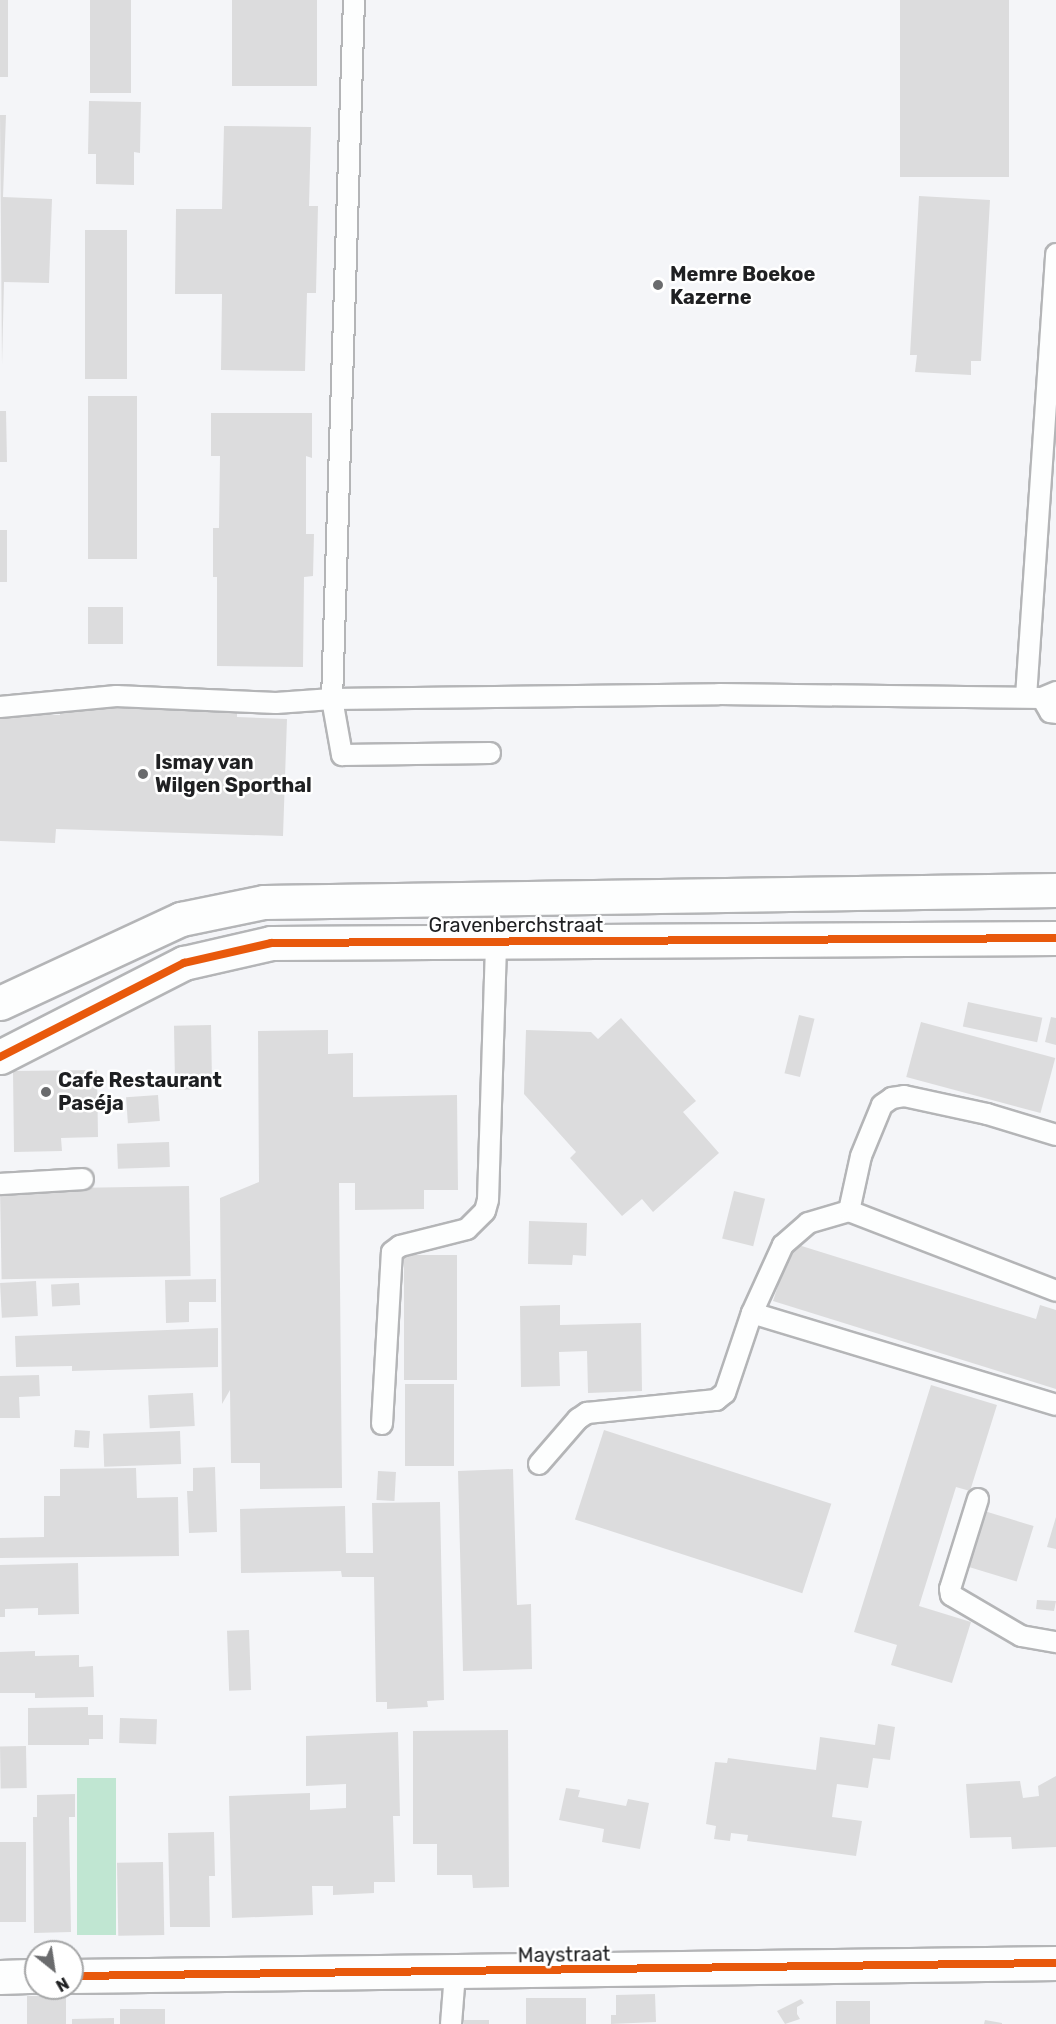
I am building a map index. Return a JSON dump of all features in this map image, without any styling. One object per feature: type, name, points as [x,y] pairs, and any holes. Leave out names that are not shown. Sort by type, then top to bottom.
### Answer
[{"type":"street","name":"Gravenberchstraat","points":[[0,1002],[181,919],[264,902],[1056,890]]},
{"type":"street","name":"Gravenberchstraat","points":[[0,1057],[195,960],[271,943],[1056,938]]},
{"type":"street","name":"Maystraat","points":[[84,1976],[455,1973],[1056,1963]]},
{"type":"street","points":[[0,1977],[24,1976]]},
{"type":"lane","points":[[354,0],[332,699],[342,755],[490,753]]},
{"type":"lane","points":[[1056,254],[1041,696],[1050,712],[1056,713]]},
{"type":"lane","points":[[0,707],[116,696],[276,703],[332,699],[719,694],[1041,696]]},
{"type":"lane","points":[[382,1424],[392,1252],[400,1246],[466,1229],[485,1211],[488,1200],[496,942]]},
{"type":"lane","points":[[849,1211],[861,1156],[882,1105],[892,1098],[903,1096],[987,1114],[1056,1135]]},
{"type":"lane","points":[[0,1184],[83,1179]]},
{"type":"lane","points":[[539,1464],[587,1413],[716,1400],[725,1393],[752,1313],[783,1245],[794,1231],[849,1211],[1056,1290]]},
{"type":"lane","points":[[752,1313],[1056,1405]]},
{"type":"lane","points":[[978,1499],[950,1589],[951,1595],[1021,1636],[1056,1642]]},
{"type":"lane","points":[[451,2024],[455,1973]]},
{"type":"green space","points":[[77,1778],[116,1778],[116,1935],[77,1935]]},
{"type":"building","points":[[0,0],[8,0],[8,77],[0,77]]},
{"type":"building","points":[[90,0],[131,0],[131,93],[90,93]]},
{"type":"building","points":[[232,0],[317,0],[317,86],[232,86]]},
{"type":"building","points":[[900,0],[1009,0],[1009,177],[900,177]]},
{"type":"building","points":[[89,101],[141,102],[140,153],[134,152],[134,185],[96,184],[96,154],[88,154]]},
{"type":"building","points":[[0,115],[6,115],[3,197],[52,199],[49,283],[4,282],[2,365]]},
{"type":"building","points":[[224,126],[311,127],[309,206],[318,206],[316,293],[307,293],[305,371],[221,370],[222,294],[175,294],[176,209],[222,209]]},
{"type":"building","points":[[919,196],[990,200],[981,361],[971,361],[971,375],[915,372],[917,355],[910,355]]},
{"type":"building","points":[[85,230],[127,230],[127,379],[85,379]]},
{"type":"building","points":[[88,396],[137,396],[137,559],[88,559]]},
{"type":"building","points":[[0,411],[6,411],[7,462],[0,462]]},
{"type":"building","points":[[211,413],[312,413],[312,458],[306,456],[306,534],[314,534],[313,576],[304,577],[303,667],[217,666],[217,577],[213,577],[213,528],[219,528],[220,456],[211,456]]},
{"type":"building","points":[[0,530],[7,530],[7,582],[0,582]]},
{"type":"building","points":[[88,607],[123,607],[123,644],[88,644]]},
{"type":"building","name":"Ismay van Wilgen Sporthal","points":[[60,700],[237,706],[237,717],[287,719],[283,836],[56,829],[55,843],[0,841],[0,713],[60,715]]},
{"type":"building","points":[[968,1002],[1042,1018],[1037,1042],[963,1026]]},
{"type":"building","points":[[799,1015],[815,1019],[800,1077],[784,1073]]},
{"type":"building","points":[[1051,1017],[1056,1018],[1056,1045],[1045,1042]]},
{"type":"building","points":[[621,1018],[696,1101],[683,1112],[719,1153],[653,1212],[642,1199],[622,1216],[570,1158],[576,1152],[524,1094],[526,1030],[591,1032],[598,1039]]},
{"type":"building","points":[[921,1022],[1055,1058],[1041,1113],[906,1077]]},
{"type":"building","points":[[211,1025],[212,1089],[175,1090],[174,1026]]},
{"type":"building","points":[[328,1030],[328,1054],[353,1053],[353,1097],[457,1095],[458,1190],[424,1190],[424,1209],[355,1210],[355,1183],[339,1183],[342,1488],[260,1489],[260,1463],[231,1463],[230,1390],[222,1404],[220,1198],[259,1182],[258,1031]]},
{"type":"building","points":[[97,1070],[98,1137],[61,1138],[62,1151],[14,1152],[13,1071]]},
{"type":"building","points":[[158,1095],[160,1121],[128,1123],[126,1097]]},
{"type":"building","points":[[169,1142],[170,1167],[118,1169],[117,1144]]},
{"type":"building","points":[[189,1186],[191,1276],[2,1279],[0,1189]]},
{"type":"building","points":[[734,1191],[765,1199],[753,1246],[722,1239]]},
{"type":"building","points":[[529,1221],[587,1223],[586,1256],[573,1255],[572,1265],[528,1264]]},
{"type":"building","points":[[792,1243],[1036,1319],[1040,1305],[1056,1310],[1056,1389],[773,1301]]},
{"type":"building","points":[[404,1255],[457,1255],[457,1380],[404,1380]]},
{"type":"building","points":[[216,1279],[216,1302],[189,1302],[189,1322],[166,1323],[165,1280]]},
{"type":"building","points":[[36,1281],[38,1316],[2,1318],[0,1283]]},
{"type":"building","points":[[79,1283],[80,1305],[52,1306],[51,1284]]},
{"type":"building","points":[[560,1305],[560,1325],[641,1323],[642,1391],[588,1393],[587,1351],[559,1352],[560,1386],[521,1387],[520,1306]]},
{"type":"building","points":[[218,1328],[218,1367],[72,1371],[72,1366],[16,1367],[15,1336]]},
{"type":"building","points":[[39,1375],[40,1396],[19,1397],[20,1418],[0,1418],[0,1376]]},
{"type":"building","points":[[405,1384],[454,1384],[454,1466],[405,1466]]},
{"type":"building","points":[[931,1385],[997,1405],[970,1491],[956,1487],[919,1606],[971,1622],[952,1683],[891,1665],[897,1645],[854,1632]]},
{"type":"building","points":[[193,1393],[195,1426],[150,1428],[148,1395]]},
{"type":"building","points":[[75,1430],[90,1431],[89,1448],[74,1447]]},
{"type":"building","points":[[604,1430],[831,1504],[802,1593],[575,1519]]},
{"type":"building","points":[[180,1431],[181,1464],[104,1467],[103,1434]]},
{"type":"building","points":[[215,1467],[217,1532],[189,1533],[187,1491],[193,1491],[193,1468]]},
{"type":"building","points":[[136,1468],[137,1498],[178,1497],[179,1556],[0,1558],[0,1538],[44,1537],[44,1496],[60,1496],[60,1469]]},
{"type":"building","points":[[513,1469],[517,1605],[531,1604],[532,1669],[463,1671],[458,1471]]},
{"type":"building","points":[[378,1471],[396,1472],[394,1501],[376,1500]]},
{"type":"building","points":[[440,1502],[444,1700],[427,1701],[428,1707],[387,1709],[387,1702],[376,1702],[374,1577],[342,1577],[341,1571],[241,1573],[240,1509],[345,1506],[346,1553],[373,1553],[372,1503]]},
{"type":"building","points":[[981,1510],[1034,1526],[1017,1582],[964,1565]]},
{"type":"building","points":[[1056,1517],[1056,1549],[1047,1547]]},
{"type":"building","points":[[78,1563],[79,1614],[38,1615],[38,1608],[5,1609],[5,1617],[0,1617],[0,1565]]},
{"type":"building","points":[[1037,1600],[1056,1601],[1054,1611],[1036,1609]]},
{"type":"building","points":[[249,1630],[251,1690],[229,1691],[227,1631]]},
{"type":"building","points":[[35,1651],[35,1656],[79,1655],[79,1667],[93,1666],[94,1697],[35,1698],[35,1693],[0,1693],[0,1652]]},
{"type":"building","points":[[88,1707],[88,1715],[103,1715],[103,1739],[89,1739],[89,1745],[28,1745],[28,1708]]},
{"type":"building","points":[[120,1718],[157,1719],[156,1744],[119,1743]]},
{"type":"building","points":[[878,1724],[895,1727],[890,1760],[873,1758],[868,1788],[837,1784],[832,1817],[862,1821],[856,1856],[747,1841],[748,1835],[731,1833],[730,1841],[714,1839],[716,1826],[706,1824],[715,1762],[727,1763],[728,1758],[816,1770],[820,1737],[875,1745]]},
{"type":"building","points":[[508,1730],[509,1887],[473,1888],[472,1875],[437,1875],[437,1844],[413,1844],[413,1731]]},
{"type":"building","points":[[398,1732],[400,1816],[393,1816],[395,1882],[374,1882],[374,1893],[333,1895],[333,1886],[312,1886],[313,1915],[232,1918],[229,1796],[310,1793],[310,1810],[346,1808],[346,1784],[306,1786],[306,1736]]},
{"type":"building","points":[[0,1746],[26,1746],[27,1788],[1,1788]]},
{"type":"building","points":[[1056,1776],[1056,1847],[1012,1849],[1011,1837],[970,1838],[966,1784],[1020,1781],[1023,1798],[1039,1796],[1038,1786]]},
{"type":"building","points":[[566,1788],[580,1790],[578,1797],[626,1806],[628,1799],[649,1803],[640,1849],[602,1842],[604,1829],[559,1820]]},
{"type":"building","points":[[75,1794],[75,1817],[69,1817],[71,1932],[34,1933],[33,1817],[37,1817],[37,1795]]},
{"type":"building","points":[[214,1832],[215,1876],[209,1876],[210,1927],[170,1927],[168,1833]]},
{"type":"building","points":[[0,1842],[26,1842],[26,1922],[0,1922]]},
{"type":"building","points":[[163,1862],[164,1935],[118,1936],[117,1863]]},
{"type":"building","points":[[655,1994],[656,2022],[611,2024],[611,2015],[616,2015],[616,1995]]},
{"type":"building","points":[[526,1998],[586,1998],[586,2024],[526,2024]]},
{"type":"building","points":[[801,1999],[804,2003],[797,2007],[800,2019],[785,2024],[777,2011]]},
{"type":"building","points":[[27,2000],[66,2000],[66,2024],[27,2024]]},
{"type":"building","points":[[836,2001],[870,2001],[870,2024],[836,2024]]},
{"type":"building","points":[[120,2009],[165,2009],[165,2024],[120,2024]]},
{"type":"building","points":[[114,2018],[114,2024],[72,2024],[72,2019]]},
{"type":"building","points":[[464,2020],[489,2020],[489,2024],[464,2024]]},
{"type":"building","points":[[985,2020],[1002,2023],[1002,2024],[984,2024]]},
{"type":"cycle path","points":[[0,1057],[184,963],[271,943],[1056,938]]},
{"type":"cycle path","points":[[84,1976],[1056,1963]]},
{"type":"place","name":"Memre Boekoe Kazerne","points":[[658,285]]},
{"type":"place","name":"Ismay van Wilgen Sporthal","points":[[143,774]]},
{"type":"place","name":"Cafe Restaurant Paséja","points":[[46,1092]]}]
